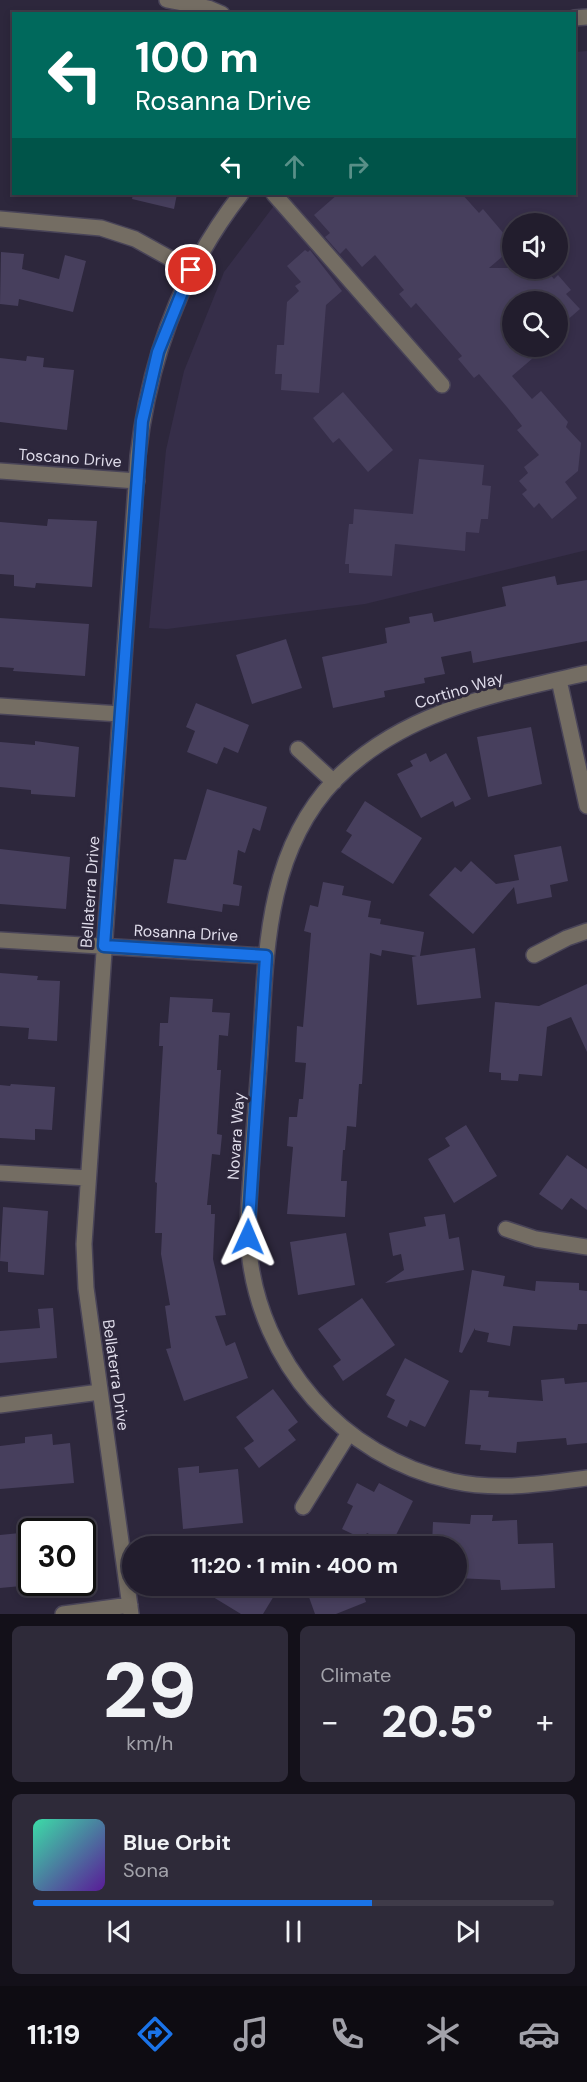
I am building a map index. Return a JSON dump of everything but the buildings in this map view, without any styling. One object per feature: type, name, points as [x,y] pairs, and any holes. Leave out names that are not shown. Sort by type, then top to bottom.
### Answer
[{"type":"street","points":[[168,0],[217,12]]},
{"type":"street","name":"Bellaterra Drive","points":[[130,1609],[86,1288],[84,1244],[137,481],[142,421],[149,386],[169,318],[191,270],[240,195]]},
{"type":"street","points":[[275,195],[442,385]]},
{"type":"street","points":[[0,219],[101,228],[135,239],[191,270]]},
{"type":"street","name":"Toscano Drive","points":[[0,471],[137,481]]},
{"type":"street","name":"Cortino Way","points":[[266,956],[273,898],[285,860],[312,811],[334,782],[383,740],[428,716],[587,673]]},
{"type":"street","points":[[559,680],[587,806]]},
{"type":"street","points":[[0,706],[120,714]]},
{"type":"street","points":[[298,749],[334,782]]},
{"type":"street","points":[[534,955],[567,938],[587,931]]},
{"type":"street","name":"Rosanna Drive","points":[[0,940],[266,956]]},
{"type":"street","name":"Novara Way","points":[[266,956],[248,1223],[252,1277],[262,1312],[286,1364],[319,1406],[349,1433],[381,1454],[416,1470],[453,1481],[516,1486],[587,1478]]},
{"type":"street","points":[[0,1173],[88,1178]]},
{"type":"street","points":[[506,1230],[536,1239],[587,1247]]},
{"type":"street","points":[[0,1405],[100,1392]]},
{"type":"street","points":[[303,1507],[349,1433]]},
{"type":"street","points":[[63,1614],[130,1609]]},
{"type":"shaded area","points":[[587,51],[587,550],[365,604],[167,629],[149,628],[166,450],[184,371],[224,272],[279,199],[285,195],[576,195],[576,52]]},
{"type":"route","points":[[191,270],[169,318],[149,386],[142,421],[104,946],[266,956],[248,1237]]}]
